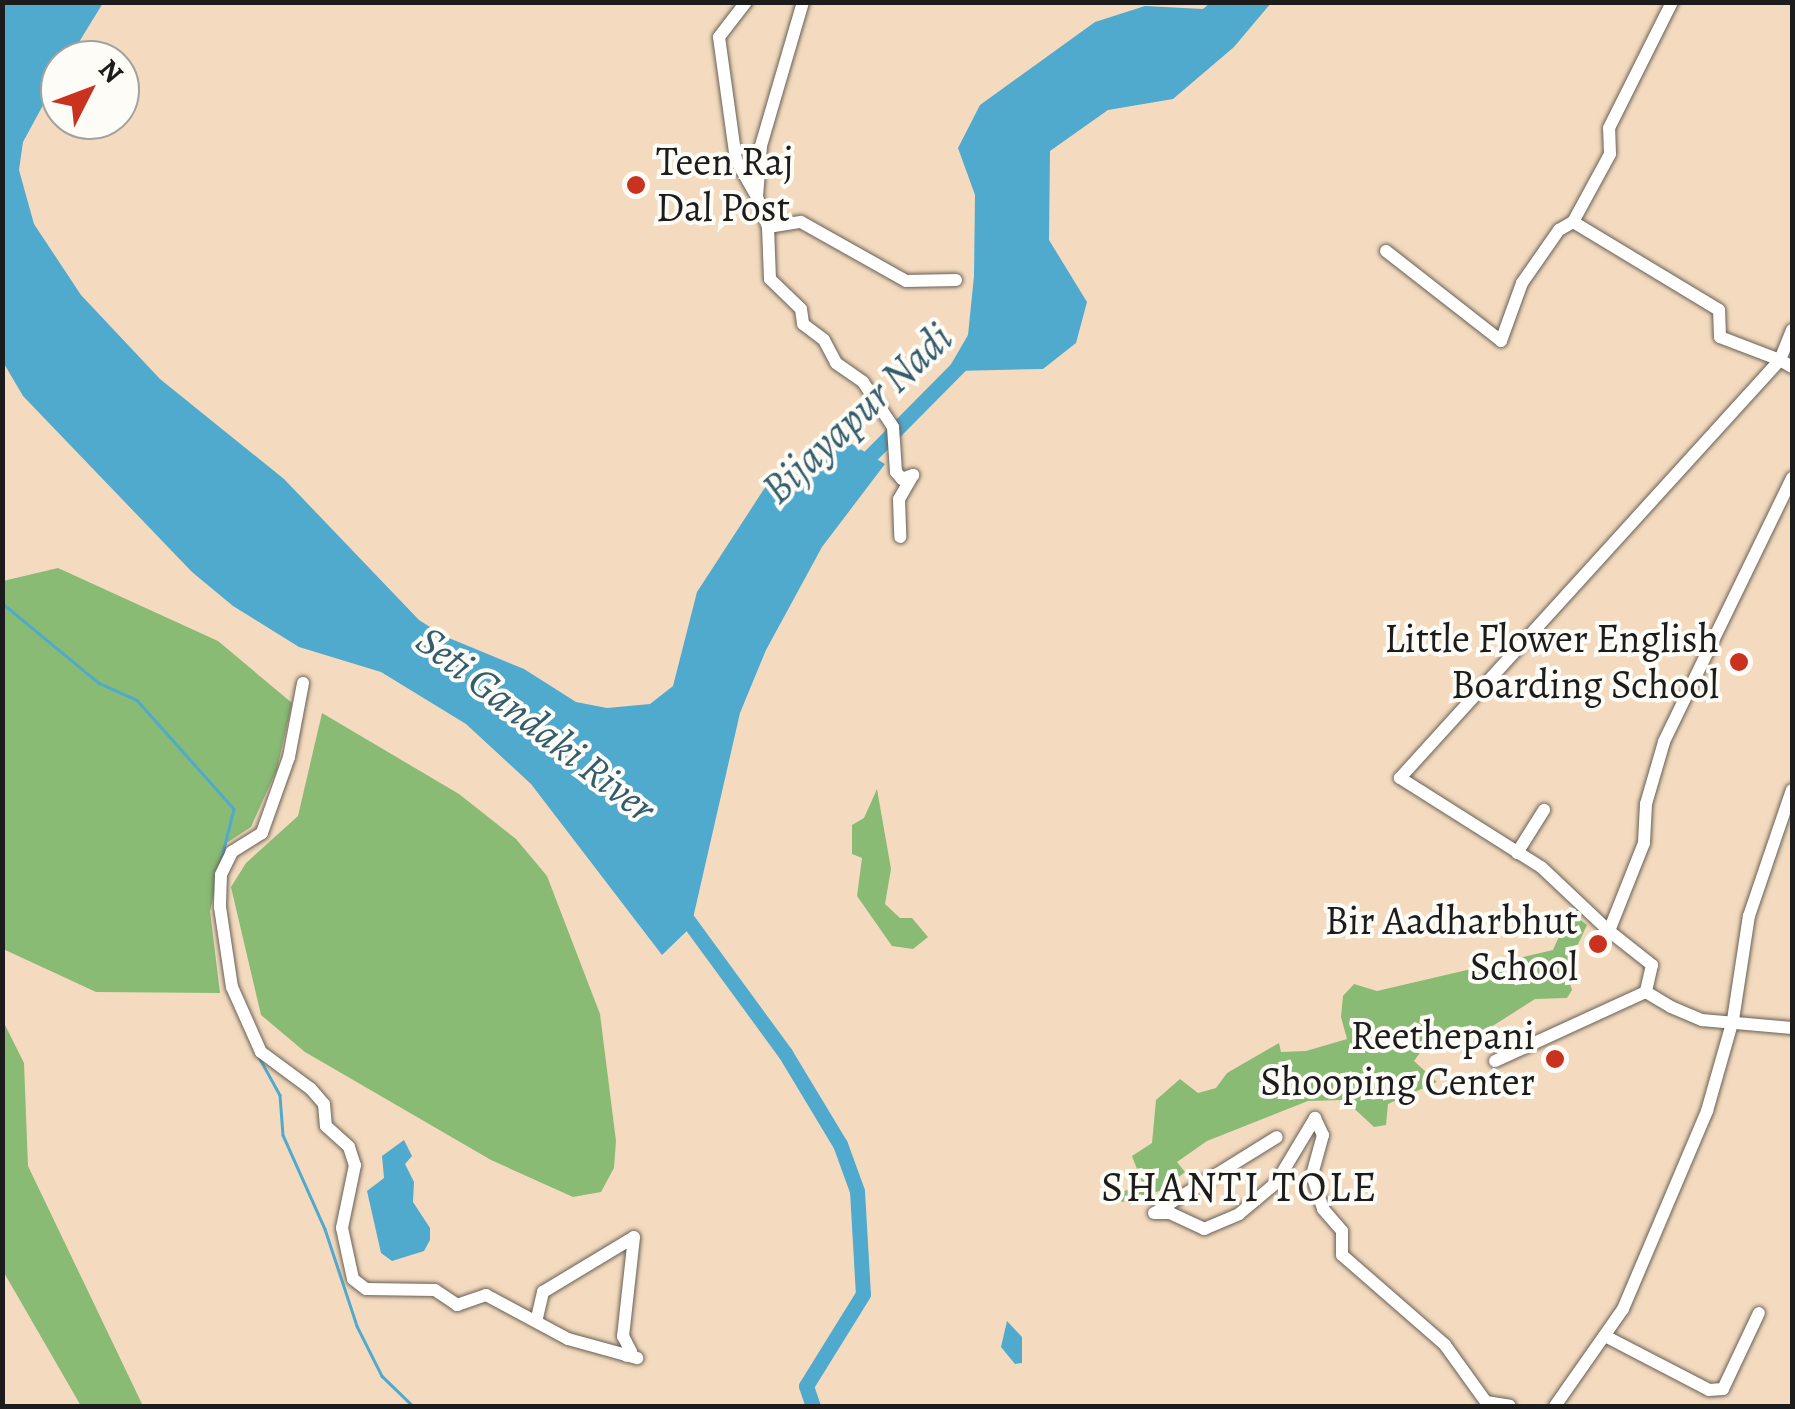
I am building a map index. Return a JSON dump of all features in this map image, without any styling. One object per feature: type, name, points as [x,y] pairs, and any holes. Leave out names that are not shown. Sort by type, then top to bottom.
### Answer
[{"type":"street","points":[[746,2],[721,26],[719,37],[736,160],[757,197],[768,227],[770,278],[800,309],[803,324],[824,340],[836,364],[863,382],[892,427],[896,472],[902,479],[913,476],[899,498],[900,536]]},
{"type":"street","points":[[757,197],[761,146],[803,2]]},
{"type":"street","points":[[1386,251],[1500,342],[1522,284],[1559,230],[1573,222],[1610,154],[1608,128],[1672,2]]},
{"type":"street","points":[[768,227],[801,222],[906,281],[956,280]]},
{"type":"street","points":[[1573,222],[1719,310],[1720,337],[1786,363]]},
{"type":"street","points":[[1646,992],[1652,965],[1518,853],[1400,778],[1786,363],[1792,330]]},
{"type":"street","points":[[1609,931],[1644,842],[1646,804],[1664,742],[1792,478]]},
{"type":"street","points":[[303,682],[290,757],[262,832],[232,852],[221,876],[232,986],[246,1026],[260,1052],[324,1104],[326,1126],[349,1147],[354,1165],[342,1228],[352,1280],[366,1288],[435,1290],[457,1306],[486,1296],[537,1318],[568,1339],[631,1357],[623,1336],[634,1237],[543,1292],[537,1318]]},
{"type":"street","points":[[1555,1406],[1605,1336],[1635,1285],[1708,1110],[1733,1020],[1749,916],[1792,790]]},
{"type":"street","points":[[1518,853],[1544,810]]},
{"type":"street","points":[[1646,992],[1702,1020],[1792,1028]]},
{"type":"street","points":[[1495,1061],[1646,992]]},
{"type":"street","points":[[1277,1137],[1154,1214],[1170,1212],[1185,1226],[1204,1230],[1239,1214],[1276,1183],[1315,1118],[1323,1136],[1312,1175],[1324,1210],[1342,1231],[1342,1255],[1445,1345],[1486,1402],[1510,1406]]},
{"type":"street","points":[[1605,1336],[1709,1390],[1723,1389],[1759,1314]]},
{"type":"green space","points":[[58,568],[218,641],[292,703],[277,769],[251,827],[225,844],[210,911],[220,993],[96,992],[3,949],[3,581]]},
{"type":"green space","points":[[322,713],[459,794],[516,839],[547,876],[600,1014],[616,1141],[614,1168],[601,1192],[573,1197],[491,1160],[305,1052],[261,1015],[231,887],[246,863],[298,816]]},
{"type":"green space","points":[[877,789],[891,869],[885,904],[900,918],[912,918],[928,937],[913,949],[892,946],[857,896],[862,858],[852,854],[852,825],[864,818]]},
{"type":"green space","points":[[1570,912],[1587,925],[1566,970],[1572,990],[1567,998],[1535,999],[1477,1036],[1422,1050],[1414,1061],[1437,1082],[1388,1104],[1386,1125],[1374,1127],[1345,1100],[1308,1101],[1207,1141],[1177,1162],[1185,1172],[1163,1190],[1122,1202],[1115,1194],[1143,1185],[1132,1156],[1152,1143],[1156,1100],[1180,1079],[1198,1093],[1216,1088],[1227,1073],[1279,1043],[1281,1052],[1306,1051],[1347,1039],[1341,1017],[1343,996],[1354,984],[1377,991],[1553,950]]},
{"type":"green space","points":[[2,1019],[24,1063],[28,1166],[143,1406],[81,1406],[3,1271]]},
{"type":"water","points":[[3,2],[103,3],[80,40],[40,40],[40,111],[23,142],[19,170],[34,224],[81,295],[160,379],[284,479],[419,620],[444,636],[524,669],[576,702],[607,708],[650,704],[673,686],[697,592],[766,486],[850,443],[885,464],[822,547],[766,650],[740,713],[691,927],[662,955],[531,784],[466,724],[381,672],[299,647],[233,606],[192,572],[23,396],[3,362]]},
{"type":"water","points":[[1210,3],[1271,3],[1234,47],[1173,99],[1108,110],[1050,151],[1049,240],[1087,302],[1076,343],[1043,369],[955,371],[950,366],[968,335],[974,276],[975,195],[958,148],[980,105],[1095,22],[1145,6],[1203,9]]},
{"type":"water","points":[[404,1140],[412,1156],[405,1164],[414,1182],[413,1202],[430,1228],[430,1240],[424,1251],[392,1261],[381,1253],[367,1191],[384,1178],[382,1156]]},
{"type":"water","points":[[1007,1321],[1022,1337],[1022,1363],[1015,1364],[1001,1347]]},
{"type":"waterway","name":"Bijayapur Nadi","points":[[858,468],[968,357]]},
{"type":"waterway","points":[[2,603],[99,683],[137,700],[234,809],[221,861]]},
{"type":"waterway","name":"Seti Gandaki River","points":[[681,911],[785,1053],[840,1144],[857,1191],[863,1294],[806,1386],[813,1406]]},
{"type":"waterway","points":[[259,1057],[280,1095],[283,1135],[325,1229],[357,1326],[382,1376],[413,1406]]},
{"type":"place","name":"Teen Raj Dal Post","points":[[636,185]]},
{"type":"place","name":"Little Flower English Boarding School","points":[[1739,662]]},
{"type":"place","name":"Bir Aadharbhut School","points":[[1598,944]]},
{"type":"place","name":"Reethepani Shooping Center","points":[[1555,1059]]},
{"type":"district","name":"SHANTI TOLE","points":[[1240,1187]]}]
